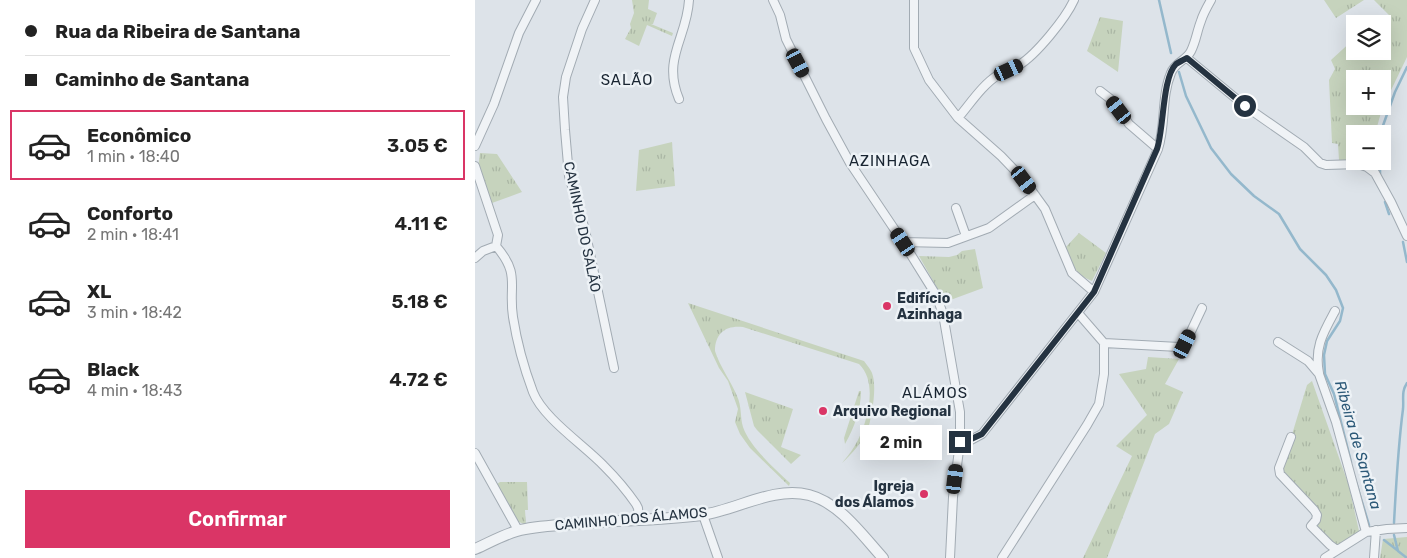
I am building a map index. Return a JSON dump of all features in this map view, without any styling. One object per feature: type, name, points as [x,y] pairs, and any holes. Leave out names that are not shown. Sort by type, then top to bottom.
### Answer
[{"type":"street","points":[[475,146],[494,104],[519,33],[536,0]]},
{"type":"street","name":"CAMINHO DO SALÃO","points":[[595,0],[565,76],[563,96],[569,176],[585,230],[614,368]]},
{"type":"street","points":[[679,98],[673,80],[674,56],[688,10],[689,0]]},
{"type":"street","points":[[773,0],[780,15],[789,45],[826,119],[850,163],[903,242],[936,296],[943,314],[960,412],[960,442],[953,497],[950,558]]},
{"type":"street","points":[[914,0],[914,48],[929,80],[958,118],[1001,156],[1024,180],[1045,209],[1072,273],[1094,292]]},
{"type":"street","points":[[958,118],[989,82],[998,75],[1018,66],[1044,42],[1071,8],[1074,0]]},
{"type":"street","points":[[960,442],[982,434],[1094,292],[1157,149],[1161,137],[1165,99],[1171,71],[1177,63],[1187,58],[1201,20],[1211,0]]},
{"type":"street","points":[[1187,58],[1245,106],[1304,147],[1320,163],[1326,165],[1358,164],[1367,167],[1375,173],[1407,236]]},
{"type":"street","points":[[1100,92],[1113,101],[1129,124],[1157,149]]},
{"type":"street","points":[[475,166],[498,235],[496,246]]},
{"type":"street","points":[[903,242],[948,243],[989,228],[1035,195]]},
{"type":"street","points":[[956,208],[966,236]]},
{"type":"street","points":[[475,258],[483,251],[496,246]]},
{"type":"street","points":[[496,246],[505,256],[512,272],[513,315],[519,347],[533,394],[543,410],[611,473],[636,504],[639,511],[639,520]]},
{"type":"street","points":[[1104,343],[1179,347],[1185,344],[1203,308]]},
{"type":"street","points":[[1335,311],[1322,334],[1317,361],[1319,374],[1336,422],[1366,532]]},
{"type":"street","points":[[1002,558],[1099,404],[1104,374],[1104,343],[1078,312]]},
{"type":"street","points":[[1278,342],[1308,361],[1319,374]]},
{"type":"street","points":[[1291,437],[1279,468],[1280,474],[1317,515],[1316,520],[1311,526],[1337,550]]},
{"type":"street","points":[[475,453],[518,530]]},
{"type":"street","name":"CAMINHO DOS ÁLAMOS","points":[[475,549],[518,530],[601,521],[703,515],[786,493],[812,496],[834,507],[883,558]]},
{"type":"street","points":[[703,515],[718,558]]},
{"type":"street","points":[[1325,558],[1366,532],[1406,528]]},
{"type":"street","points":[[1374,558],[1377,530]]},
{"type":"green space","points":[[632,0],[649,0],[648,9],[657,13],[653,24],[651,24],[673,33],[672,36],[647,25],[639,46],[625,39],[631,28],[630,24],[634,13]]},
{"type":"green space","points":[[1324,0],[1364,0],[1336,18]]},
{"type":"green space","points":[[1374,0],[1407,0],[1407,57],[1391,90],[1391,70],[1346,70],[1346,115],[1380,115],[1378,125],[1346,125],[1346,160],[1339,160],[1338,144],[1332,143],[1329,80],[1335,69],[1331,60],[1346,46],[1346,60],[1391,60],[1391,15]]},
{"type":"green space","points":[[1100,17],[1123,21],[1118,72],[1087,51]]},
{"type":"green space","points":[[672,142],[675,186],[636,191],[639,150]]},
{"type":"green space","points":[[480,153],[497,154],[522,192],[492,203],[478,168]]},
{"type":"green space","points":[[1079,233],[1106,253],[1092,281],[1077,272],[1065,248]]},
{"type":"green space","points":[[975,249],[983,288],[945,302],[919,256],[949,257],[957,255],[962,251]]},
{"type":"green space","points":[[688,303],[864,361],[873,376],[873,408],[866,434],[850,456],[842,463],[855,446],[862,432],[868,412],[870,391],[865,372],[859,364],[743,327],[731,327],[719,335],[715,351],[739,400],[742,423],[746,435],[763,457],[790,483],[789,486],[750,448],[740,434],[735,422],[738,409],[728,381],[719,368]]},
{"type":"green space","points":[[1148,357],[1179,359],[1165,384],[1183,392],[1169,424],[1155,434],[1107,558],[1083,558],[1132,456],[1116,446],[1147,415],[1119,374],[1146,369]]},
{"type":"green space","points":[[1312,381],[1349,486],[1361,535],[1337,550],[1311,526],[1317,516],[1280,474],[1307,385]]},
{"type":"green space","points":[[859,391],[861,391],[861,398],[858,412],[845,444],[844,438]]},
{"type":"green space","points":[[745,392],[793,409],[781,447],[801,455],[791,464],[754,426]]},
{"type":"green space","points":[[500,482],[527,482],[528,510],[525,510],[526,525],[517,521],[497,488],[497,484]]},
{"type":"green space","points":[[1407,537],[1407,558],[1380,558],[1383,539]]},
{"type":"waterway","name":"Ribeira de Santana","points":[[1159,0],[1171,53]]},
{"type":"waterway","points":[[1383,125],[1395,92],[1407,67]]},
{"type":"waterway","name":"Ribeira de Santana","points":[[1179,72],[1186,96],[1211,148],[1231,174],[1254,196],[1279,214],[1300,249],[1326,275],[1336,290],[1343,308],[1340,321],[1327,341],[1324,355],[1325,374],[1334,394],[1351,462]]},
{"type":"waterway","points":[[1385,202],[1389,214]]},
{"type":"waterway","points":[[1403,242],[1407,262]]},
{"type":"waterway","points":[[1394,523],[1403,393],[1407,383]]},
{"type":"waterway","name":"Ribeira de Santana","points":[[1355,479],[1369,525]]},
{"type":"waterway","name":"Ribeira de Santana","points":[[1394,535],[1398,551],[1407,558]]},
{"type":"waterway","name":"Ribeira de Santana","points":[[1384,540],[1397,550]]},
{"type":"place","name":"Edifício Azinhaga","points":[[887,306]]},
{"type":"place","name":"Arquivo Regional","points":[[823,411]]},
{"type":"place","name":"Igreja dos Álamos","points":[[924,494]]},
{"type":"district","name":"SALÃO","points":[[627,80]]},
{"type":"district","name":"AZINHAGA","points":[[890,161]]},
{"type":"district","name":"ALÁMOS","points":[[935,393]]},
{"type":"route","points":[[960,442],[976,438],[982,434],[1094,292],[1157,149],[1161,137],[1169,77],[1177,63],[1187,58],[1245,106]]}]
